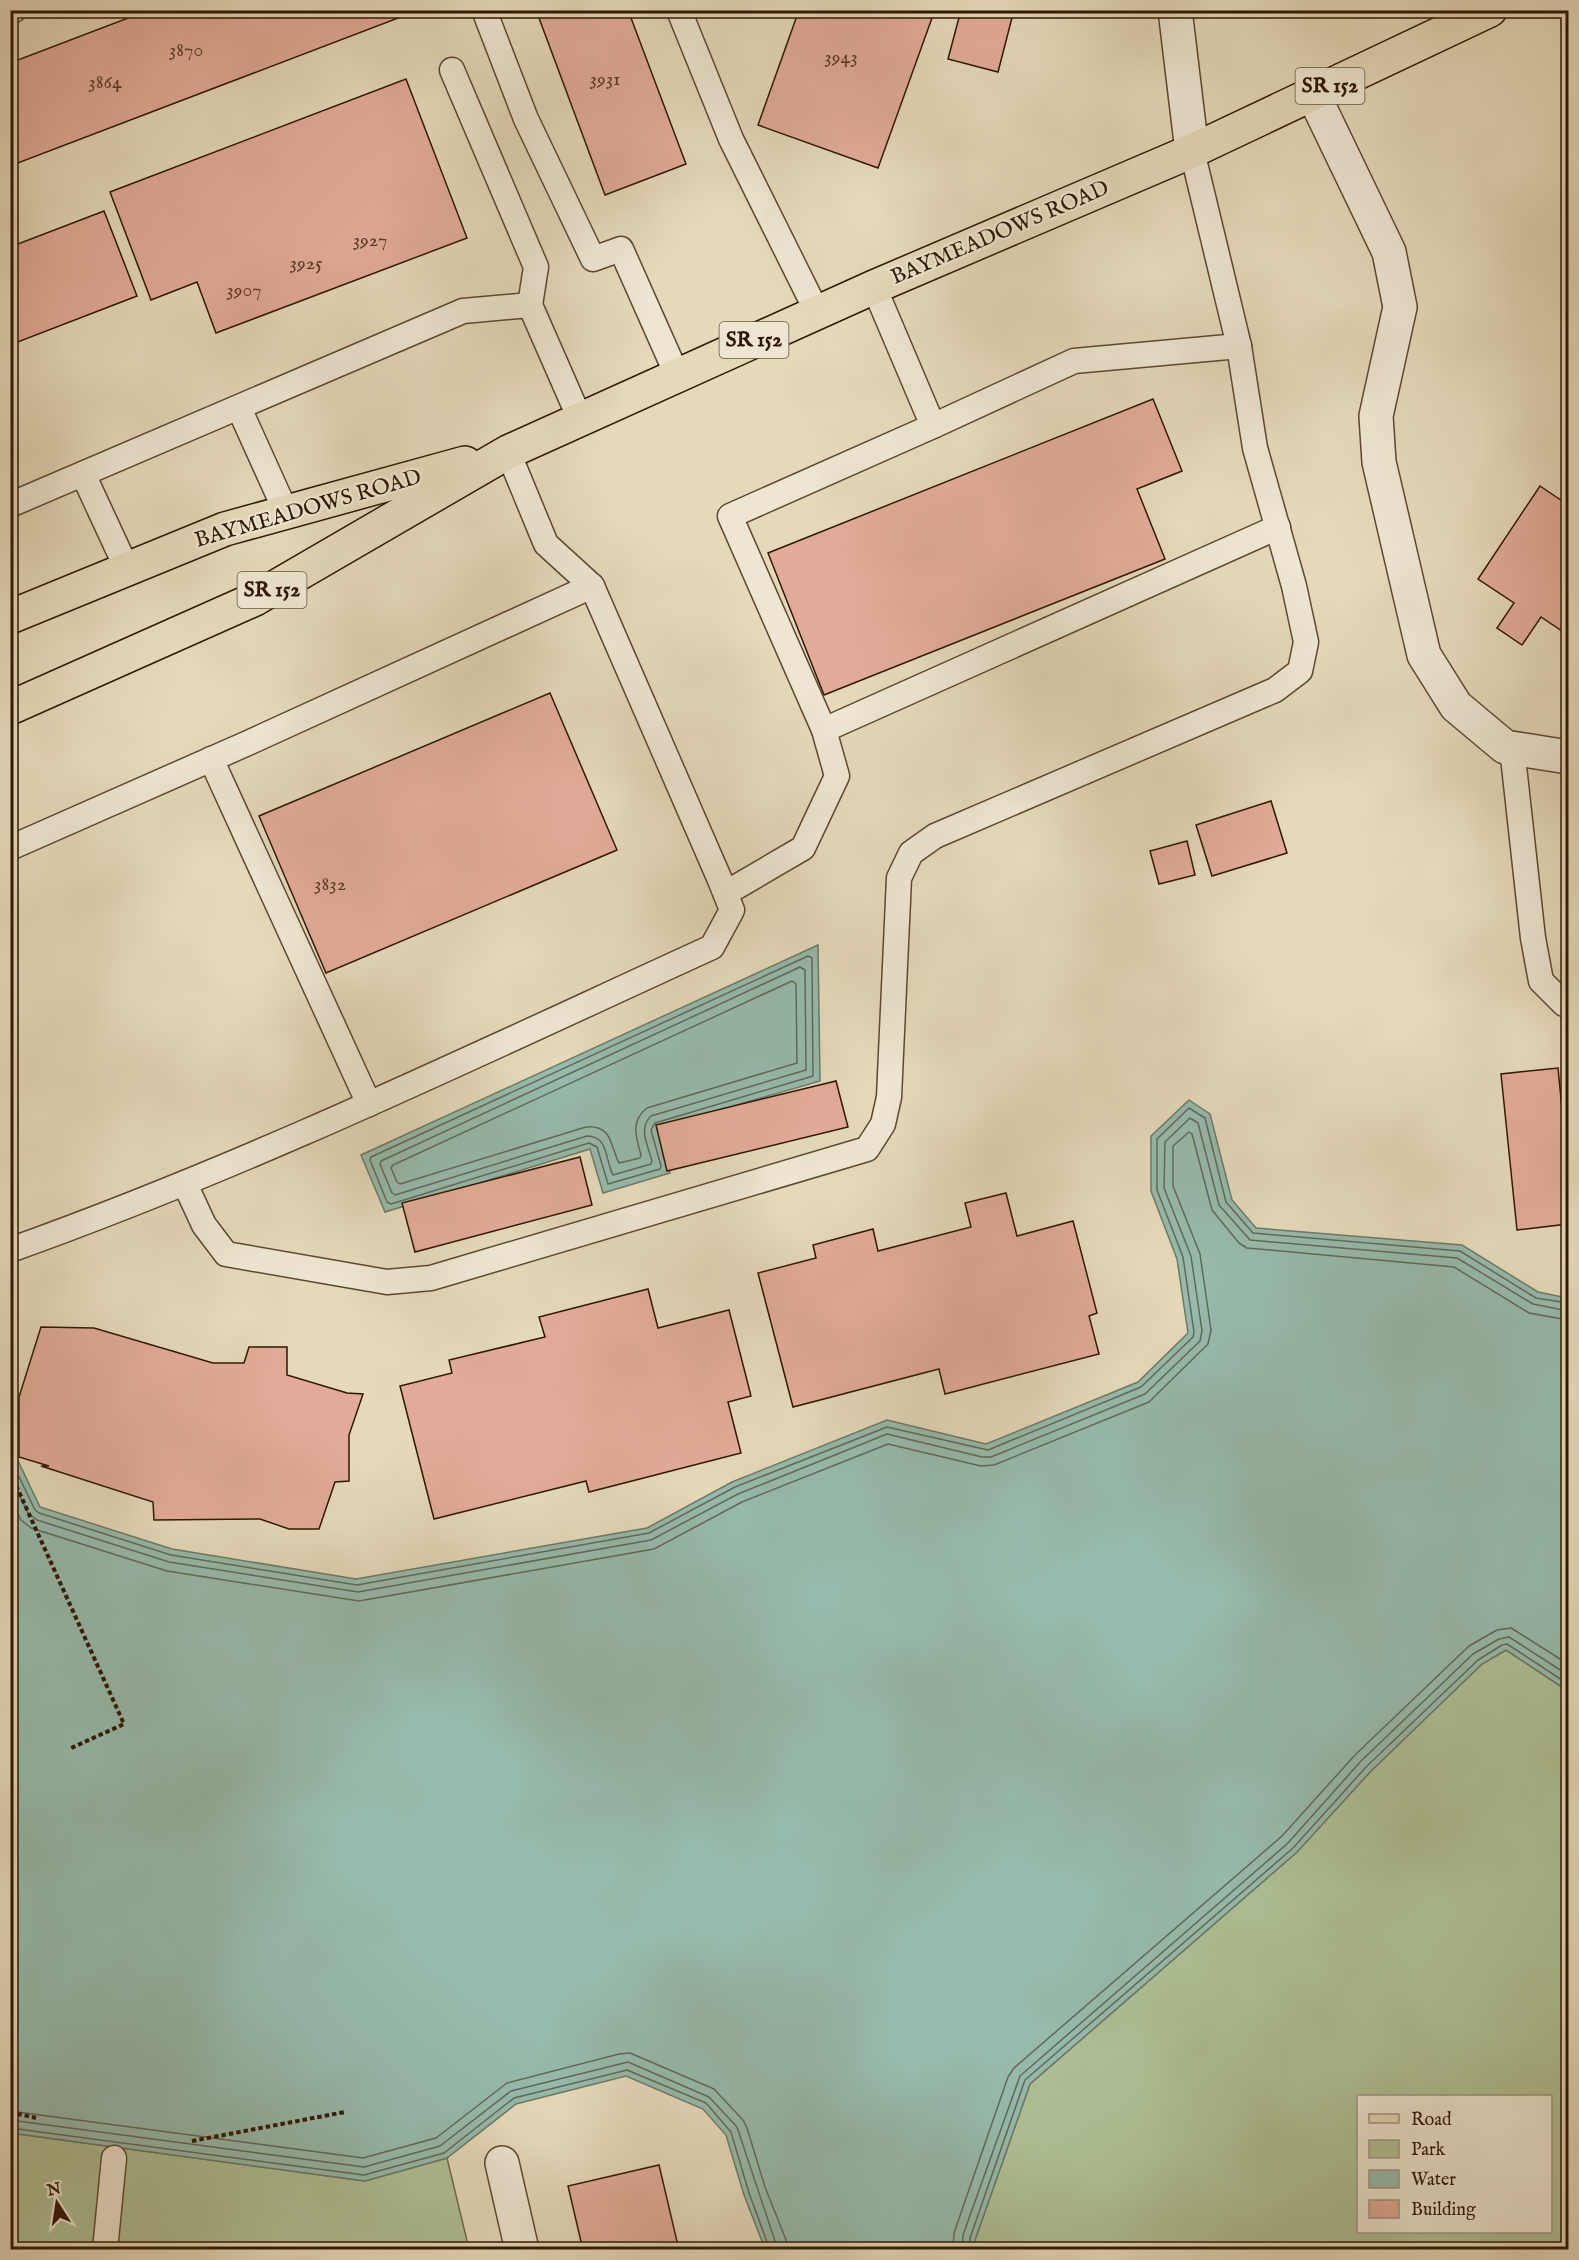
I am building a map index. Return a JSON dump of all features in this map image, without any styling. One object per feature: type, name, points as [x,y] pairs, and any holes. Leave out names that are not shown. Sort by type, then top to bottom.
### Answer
[{"type":"main road","name":"BAYMEADOWS ROAD","points":[[15,707],[255,599],[508,452],[817,312],[1192,151],[1490,10]]},
{"type":"main road","name":"BAYMEADOWS ROAD","points":[[10,617],[225,529],[508,452]]},
{"type":"street","points":[[1175,10],[1192,151]]},
{"type":"street","points":[[1313,94],[1389,252],[1400,307],[1376,416],[1379,462],[1424,655],[1456,706],[1505,747],[1569,757]]},
{"type":"street","points":[[502,2163],[522,2250]]},
{"type":"lane","points":[[484,10],[526,119],[593,259],[621,249],[677,375]]},
{"type":"lane","points":[[685,10],[681,13],[731,139],[817,312]]},
{"type":"lane","points":[[452,70],[536,267],[530,305],[580,419]]},
{"type":"lane","points":[[185,1184],[204,1225],[226,1254],[387,1282],[431,1278],[867,1149],[883,1124],[889,1097],[899,878],[911,853],[935,836],[1275,690],[1300,671],[1306,642],[1294,586],[1255,448],[1239,346],[1192,151]]},
{"type":"lane","points":[[874,287],[933,426]]},
{"type":"lane","points":[[10,505],[463,311],[530,305]]},
{"type":"lane","points":[[726,893],[803,848],[837,776],[824,730],[730,516],[1074,361],[1239,346]]},
{"type":"lane","points":[[239,408],[286,512]]},
{"type":"lane","points":[[10,1250],[185,1184],[369,1104],[712,946],[732,910],[726,893],[591,586],[546,544],[508,452]]},
{"type":"lane","points":[[83,474],[127,569]]},
{"type":"lane","points":[[824,730],[1278,527]]},
{"type":"lane","points":[[10,848],[591,586]]},
{"type":"lane","points":[[1512,748],[1533,938],[1541,981],[1564,1004],[1569,1005]]},
{"type":"lane","points":[[211,759],[369,1104]]},
{"type":"lane","points":[[105,2250],[114,2158]]},
{"type":"path","points":[[10,1472],[124,1724],[69,1749]]},
{"type":"path","points":[[10,2112],[36,2118]]},
{"type":"path","points":[[192,2141],[345,2112]]},
{"type":"green space","points":[[1506,1650],[1568,1691],[1568,2249],[976,2250],[975,2240],[1030,2084],[1297,1852],[1371,1771],[1482,1664]]},
{"type":"green space","points":[[11,2133],[365,2181],[447,2158],[469,2249],[11,2250]]},
{"type":"water","points":[[818,945],[820,1081],[657,1128],[670,1173],[603,1193],[590,1149],[385,1212],[361,1155]]},
{"type":"water","points":[[1189,1100],[1210,1114],[1232,1200],[1256,1228],[1462,1245],[1538,1292],[1568,1298],[1568,1691],[1506,1650],[1482,1664],[1371,1771],[1297,1852],[1030,2084],[975,2240],[976,2249],[765,2249],[744,2195],[726,2135],[703,2109],[626,2076],[516,2104],[447,2158],[365,2181],[11,2133],[10,1444],[40,1507],[172,1549],[356,1579],[647,1528],[732,1482],[887,1420],[986,1444],[1138,1382],[1188,1333],[1177,1259],[1151,1191],[1151,1136]]},
{"type":"building","points":[[149,10],[419,10],[10,166],[10,63]]},
{"type":"building","points":[[536,10],[628,10],[686,164],[605,195]]},
{"type":"building","points":[[799,10],[911,10],[932,18],[878,168],[758,125]]},
{"type":"building","points":[[961,10],[1014,10],[998,72],[948,59]]},
{"type":"building","points":[[406,79],[467,238],[216,333],[197,282],[151,300],[110,192]]},
{"type":"building","points":[[104,211],[137,296],[10,345],[10,247]]},
{"type":"building","points":[[1153,399],[1182,471],[1137,489],[1165,559],[824,695],[768,553]]},
{"type":"building","points":[[1540,486],[1568,505],[1568,635],[1541,617],[1522,645],[1497,628],[1514,603],[1478,579]]},
{"type":"building","points":[[550,693],[617,850],[326,973],[259,816]]},
{"type":"building","points":[[1271,801],[1287,853],[1212,876],[1196,825]]},
{"type":"building","points":[[1187,841],[1195,875],[1159,884],[1150,851]]},
{"type":"building","points":[[1558,1068],[1563,1119],[1568,1118],[1568,1224],[1517,1230],[1501,1074]]},
{"type":"building","points":[[836,1081],[848,1127],[667,1171],[656,1125]]},
{"type":"building","points":[[580,1157],[592,1205],[415,1252],[402,1203]]},
{"type":"building","points":[[1006,1193],[1017,1236],[1073,1221],[1097,1313],[1089,1316],[1099,1354],[945,1394],[939,1369],[793,1407],[758,1273],[816,1258],[813,1245],[873,1229],[878,1251],[971,1227],[965,1203]]},
{"type":"building","points":[[648,1289],[658,1328],[729,1310],[751,1396],[728,1402],[741,1453],[589,1492],[586,1481],[434,1519],[400,1386],[452,1373],[449,1360],[545,1337],[539,1317]]},
{"type":"building","points":[[41,1327],[94,1328],[213,1363],[244,1363],[249,1347],[287,1347],[287,1375],[347,1393],[363,1394],[349,1435],[349,1481],[335,1482],[319,1529],[289,1529],[260,1519],[154,1520],[153,1502],[19,1457],[19,1397]]},
{"type":"building","points":[[659,2165],[679,2250],[583,2250],[568,2186]]}]
